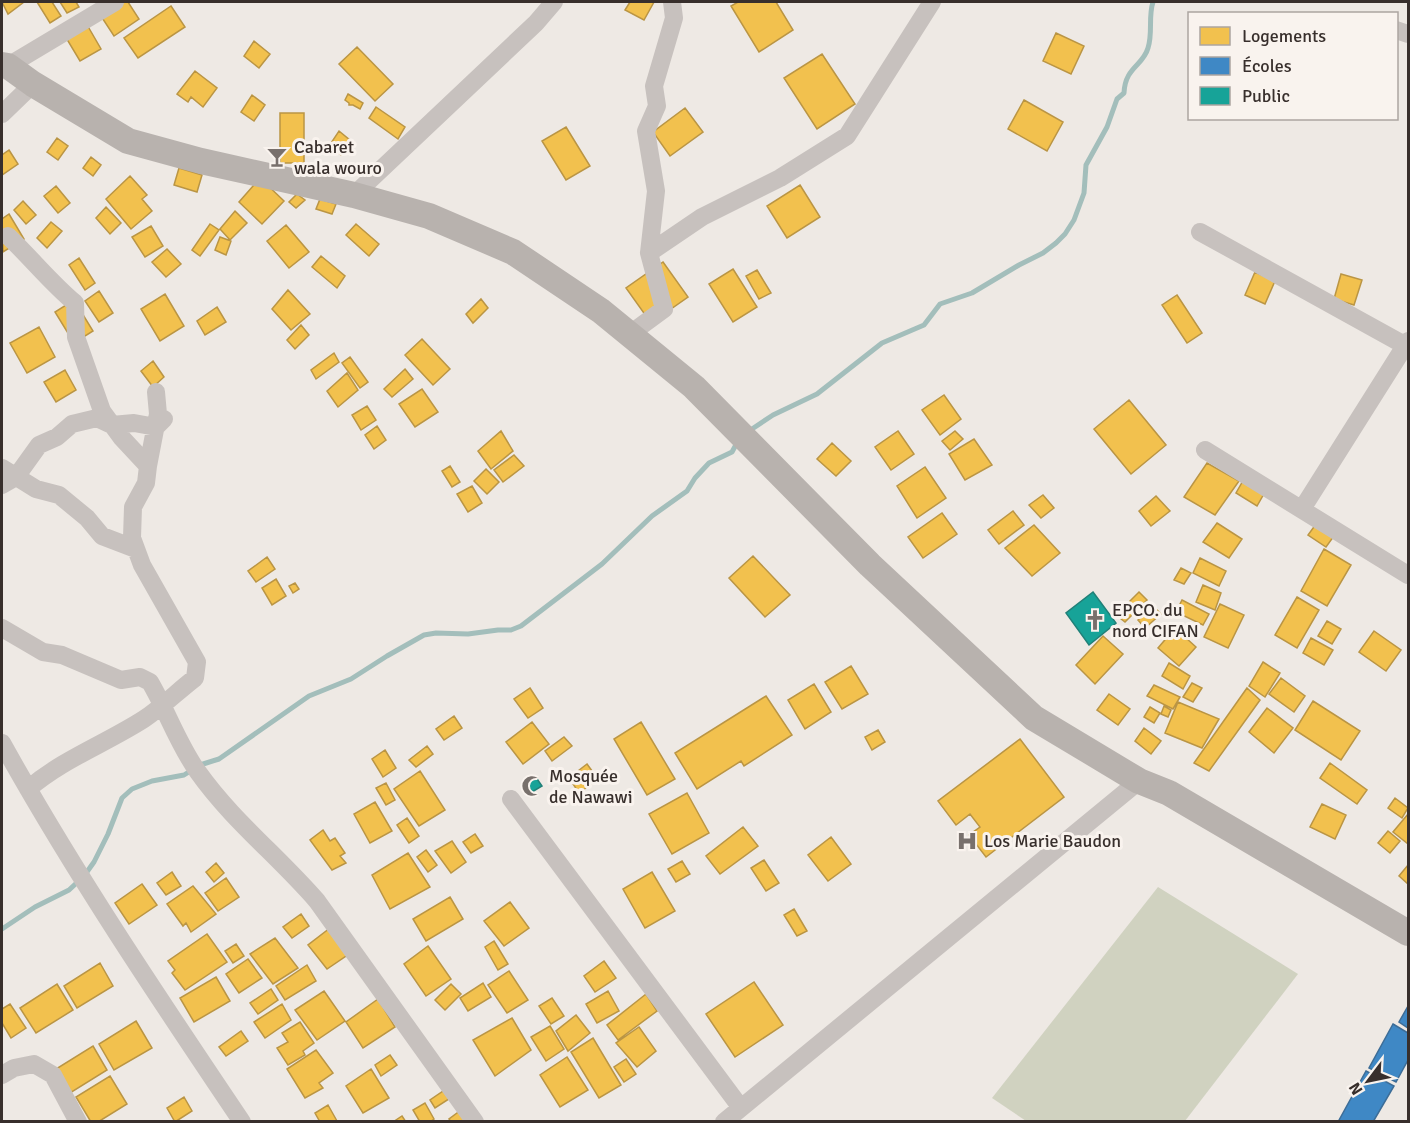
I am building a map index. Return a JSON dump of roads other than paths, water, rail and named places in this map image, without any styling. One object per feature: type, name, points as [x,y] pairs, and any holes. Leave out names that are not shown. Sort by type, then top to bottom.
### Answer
[{"type":"street","points":[[115,2],[5,65],[128,141],[201,161],[354,195],[429,216],[513,252],[601,311],[694,387],[870,565],[1034,718],[1139,781],[1168,793],[1408,933]]},
{"type":"street","points":[[354,195],[536,23],[554,2]]},
{"type":"street","points":[[630,334],[664,309],[649,253],[656,191],[646,131],[657,106],[654,86],[674,18],[672,2]]},
{"type":"street","points":[[649,253],[702,216],[780,178],[846,136],[932,2]]},
{"type":"street","points":[[2,114],[33,84]]},
{"type":"street","points":[[1200,232],[1408,344],[1302,509]]},
{"type":"street","points":[[8,236],[58,289],[75,303],[76,337],[102,411],[148,466]]},
{"type":"street","points":[[28,789],[52,771],[144,718],[195,678],[198,662],[142,565],[132,538],[133,507],[146,483],[148,466],[160,423],[156,392]]},
{"type":"street","points":[[136,549],[102,536],[87,518],[59,495],[36,489],[6,476],[39,445],[57,437],[72,424],[97,418],[112,425],[160,423]]},
{"type":"street","points":[[1205,450],[1408,575]]},
{"type":"street","points":[[2,628],[43,652],[62,655],[121,680],[140,677],[150,682],[194,766],[233,817],[299,880],[317,901],[475,1122]]},
{"type":"street","points":[[2,743],[118,938],[242,1122]]},
{"type":"street","points":[[724,1122],[1139,781]]},
{"type":"street","points":[[511,799],[741,1108]]},
{"type":"street","points":[[2,1075],[14,1068],[34,1064],[52,1075],[78,1122]]},
{"type":"waterway","points":[[749,431],[773,415],[817,394],[882,343],[924,325],[940,304],[972,293],[1043,253],[1065,234],[1074,220],[1084,193],[1086,165],[1107,127],[1117,99],[1124,93],[1127,78],[1146,54],[1153,2]]},
{"type":"waterway","points":[[2,929],[35,907],[69,890],[84,876],[108,834],[122,798],[132,789],[152,781],[184,775],[200,765],[219,759],[309,696],[351,679],[424,635],[468,634],[511,630],[521,626],[602,564],[652,516],[687,491],[709,463],[732,452],[738,441]]},
{"type":"place","name":"Cabaret wala wouro","points":[[277,157]]},
{"type":"place","name":"EPCO. du nord CIFAN","points":[[1095,620]]},
{"type":"place","name":"Mosquée de Nawawi","points":[[532,786]]},
{"type":"place","name":"Los Marie Baudon","points":[[967,841]]}]
